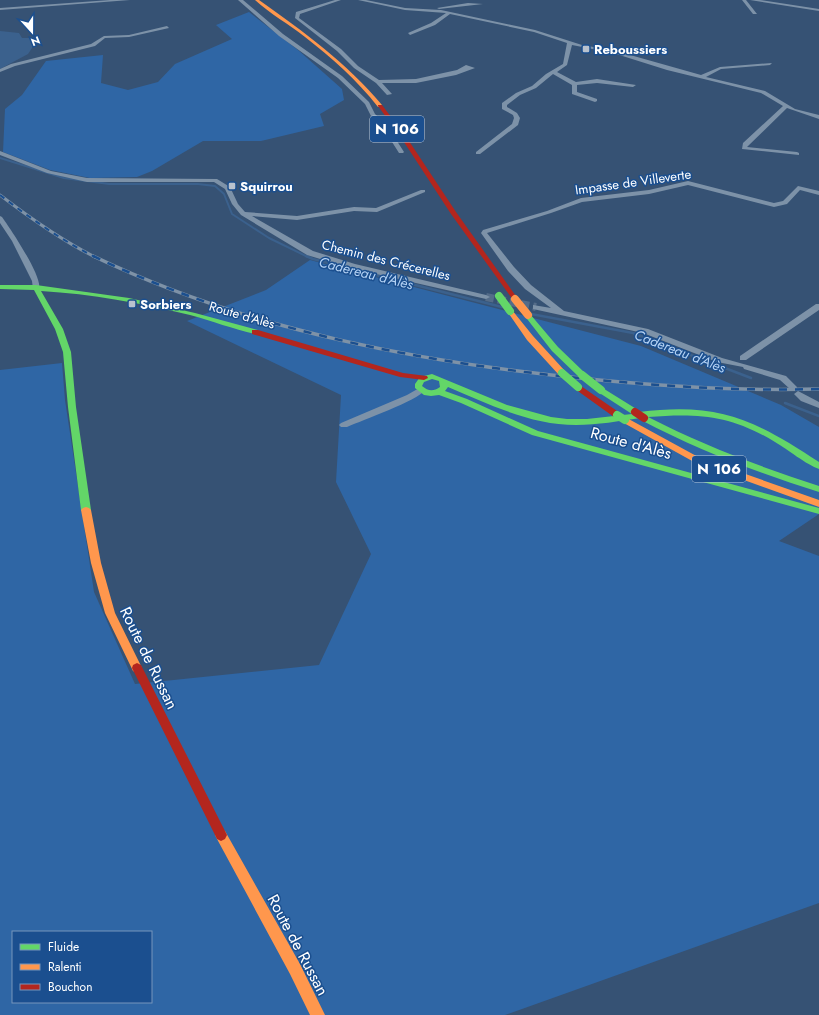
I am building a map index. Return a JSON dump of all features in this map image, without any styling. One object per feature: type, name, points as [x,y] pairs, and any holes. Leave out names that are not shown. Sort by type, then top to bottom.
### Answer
[{"type":"main road","name":"N 106","points":[[251,0],[259,4],[330,55],[361,82],[379,103],[404,138],[453,213],[515,299],[556,349],[582,375],[601,390],[644,418],[668,431],[722,456],[819,490]]},
{"type":"main road","name":"N 106","points":[[453,213],[464,236],[510,312],[545,356],[578,387],[625,420],[697,460],[819,504]]},
{"type":"main road","name":"Route d'Alès","points":[[0,287],[36,287],[82,290],[130,298],[201,316],[403,374],[421,384],[432,394],[439,392],[463,400],[509,423],[535,433],[819,511]]},
{"type":"main road","name":"Route de Russan","points":[[36,287],[40,297],[62,335],[68,361],[82,481],[102,589],[110,613],[206,807],[304,985],[318,1015]]},
{"type":"main road","name":"Route d'Alès","points":[[421,384],[436,377],[444,382],[535,416],[558,421],[584,422],[658,412],[690,410],[724,414],[764,429],[819,466]]},
{"type":"main road","points":[[439,392],[444,388],[444,382]]},
{"type":"street","points":[[0,9],[128,0]]},
{"type":"street","points":[[240,0],[281,35],[308,52],[340,77],[367,103],[373,115],[384,125],[401,152]]},
{"type":"street","points":[[339,0],[298,14],[297,18],[339,50],[356,67],[378,82],[389,94]]},
{"type":"street","points":[[360,0],[404,9],[428,9],[461,4],[481,4]]},
{"type":"street","points":[[744,0],[755,12]]},
{"type":"street","points":[[752,0],[819,10]]},
{"type":"street","points":[[428,9],[488,20],[763,92],[773,96],[786,106],[802,113],[819,117]]},
{"type":"street","points":[[410,34],[433,24],[449,13]]},
{"type":"street","points":[[0,71],[13,65],[93,45],[104,37],[129,36],[167,27]]},
{"type":"street","points":[[478,153],[514,125],[517,118],[515,114],[504,108],[504,104],[518,94],[534,87],[553,72],[565,65],[570,42]]},
{"type":"street","points":[[703,76],[720,68],[770,64]]},
{"type":"street","points":[[553,72],[574,84],[597,81],[633,85]]},
{"type":"street","points":[[378,82],[416,81],[456,73]]},
{"type":"street","points":[[574,84],[574,92],[595,100]]},
{"type":"street","points":[[786,106],[745,144],[744,148],[797,154]]},
{"type":"street","name":"Chemin des Crécerelles","points":[[0,153],[49,172],[88,180],[215,180],[228,188],[235,204],[243,214],[310,253],[353,266],[486,296]]},
{"type":"street","name":"Impasse de Villeverte","points":[[561,312],[528,287],[511,270],[484,233],[485,231],[549,212],[581,200],[649,192],[688,184],[696,184],[780,206],[786,203],[798,188],[819,193]]},
{"type":"street","points":[[243,214],[297,218],[354,209],[369,211],[377,210],[423,191]]},
{"type":"street","points":[[0,218],[15,241],[36,281],[36,287]]},
{"type":"street","points":[[744,361],[819,306]]},
{"type":"street","points":[[536,307],[645,330],[720,360],[744,361],[766,372],[783,378],[793,387]]},
{"type":"street","points":[[344,425],[410,397],[421,384]]},
{"type":"street","points":[[798,394],[804,399],[819,405]]},
{"type":"shaded area","points":[[249,12],[298,50],[342,89],[344,100],[320,114],[324,126],[261,141],[203,141],[152,171],[137,177],[90,178],[50,170],[3,152],[5,109],[22,95],[46,61],[103,55],[101,83],[128,90],[158,82],[175,64],[232,39],[216,25]]},
{"type":"shaded area","points":[[0,31],[19,33],[22,38],[31,38],[34,45],[28,54],[0,69]]},
{"type":"shaded area","points":[[310,260],[641,346],[781,405],[819,427],[819,514],[779,541],[819,556],[819,903],[505,1015],[0,1015],[0,370],[62,363],[65,400],[94,592],[135,684],[319,665],[371,554],[336,482],[341,395],[187,321],[266,290]]},
{"type":"waterway","name":"Cadereau d'Alès","points":[[0,158],[64,178],[109,184],[198,184],[215,186],[224,194],[232,214],[269,238],[308,257]]},
{"type":"waterway","name":"Cadereau d'Alès","points":[[306,256],[502,307]]},
{"type":"waterway","name":"Cadereau d'Alès","points":[[531,314],[633,333],[751,378]]},
{"type":"waterway","name":"Cadereau d'Alès","points":[[785,403],[819,416]]},
{"type":"tunnel","points":[[486,297],[536,307]]},
{"type":"railway","points":[[0,195],[46,228],[94,256]]},
{"type":"railway","points":[[94,256],[153,282],[214,305],[277,324],[340,340],[405,354],[534,373],[626,382],[736,389],[819,389]]},
{"type":"traffic: fast","points":[[0,287],[65,290],[97,294],[161,306],[255,332]]},
{"type":"traffic: fast","points":[[36,287],[59,329],[67,352],[72,407],[86,510]]},
{"type":"traffic: fast","points":[[499,296],[510,311]]},
{"type":"traffic: fast","points":[[528,315],[555,349],[582,375]]},
{"type":"traffic: fast","points":[[562,373],[578,387]]},
{"type":"traffic: fast","points":[[582,375],[601,390]]},
{"type":"traffic: fast","points":[[432,376],[442,380],[444,388],[438,392],[427,393],[418,386],[421,380],[432,376]]},
{"type":"traffic: fast","points":[[444,382],[519,412],[551,420],[567,422],[598,421],[675,412],[699,412],[720,415],[740,421],[758,429],[797,451],[819,466]]},
{"type":"traffic: fast","points":[[601,390],[635,412]]},
{"type":"traffic: fast","points":[[439,392],[464,401],[535,433],[819,511]]},
{"type":"traffic: fast","points":[[617,415],[625,420]]},
{"type":"traffic: fast","points":[[644,418],[686,439],[730,458],[819,489]]},
{"type":"traffic: slow","points":[[257,0],[323,48],[353,75],[380,106]]},
{"type":"traffic: slow","points":[[515,299],[528,315]]},
{"type":"traffic: slow","points":[[510,311],[530,338],[562,373]]},
{"type":"traffic: slow","points":[[625,420],[697,460],[819,504]]},
{"type":"traffic: slow","points":[[86,510],[96,563],[110,613],[137,668]]},
{"type":"traffic: slow","points":[[221,835],[295,969],[318,1015]]},
{"type":"traffic: jam","points":[[380,106],[404,138],[453,213],[515,299]]},
{"type":"traffic: jam","points":[[255,332],[403,375],[424,378]]},
{"type":"traffic: jam","points":[[578,387],[617,415]]},
{"type":"traffic: jam","points":[[635,412],[644,418]]},
{"type":"traffic: jam","points":[[137,668],[221,835]]},
{"type":"place","name":"Reboussiers","points":[[586,49]]},
{"type":"place","name":"Squirrou","points":[[232,186]]},
{"type":"place","name":"Sorbiers","points":[[132,304]]}]
